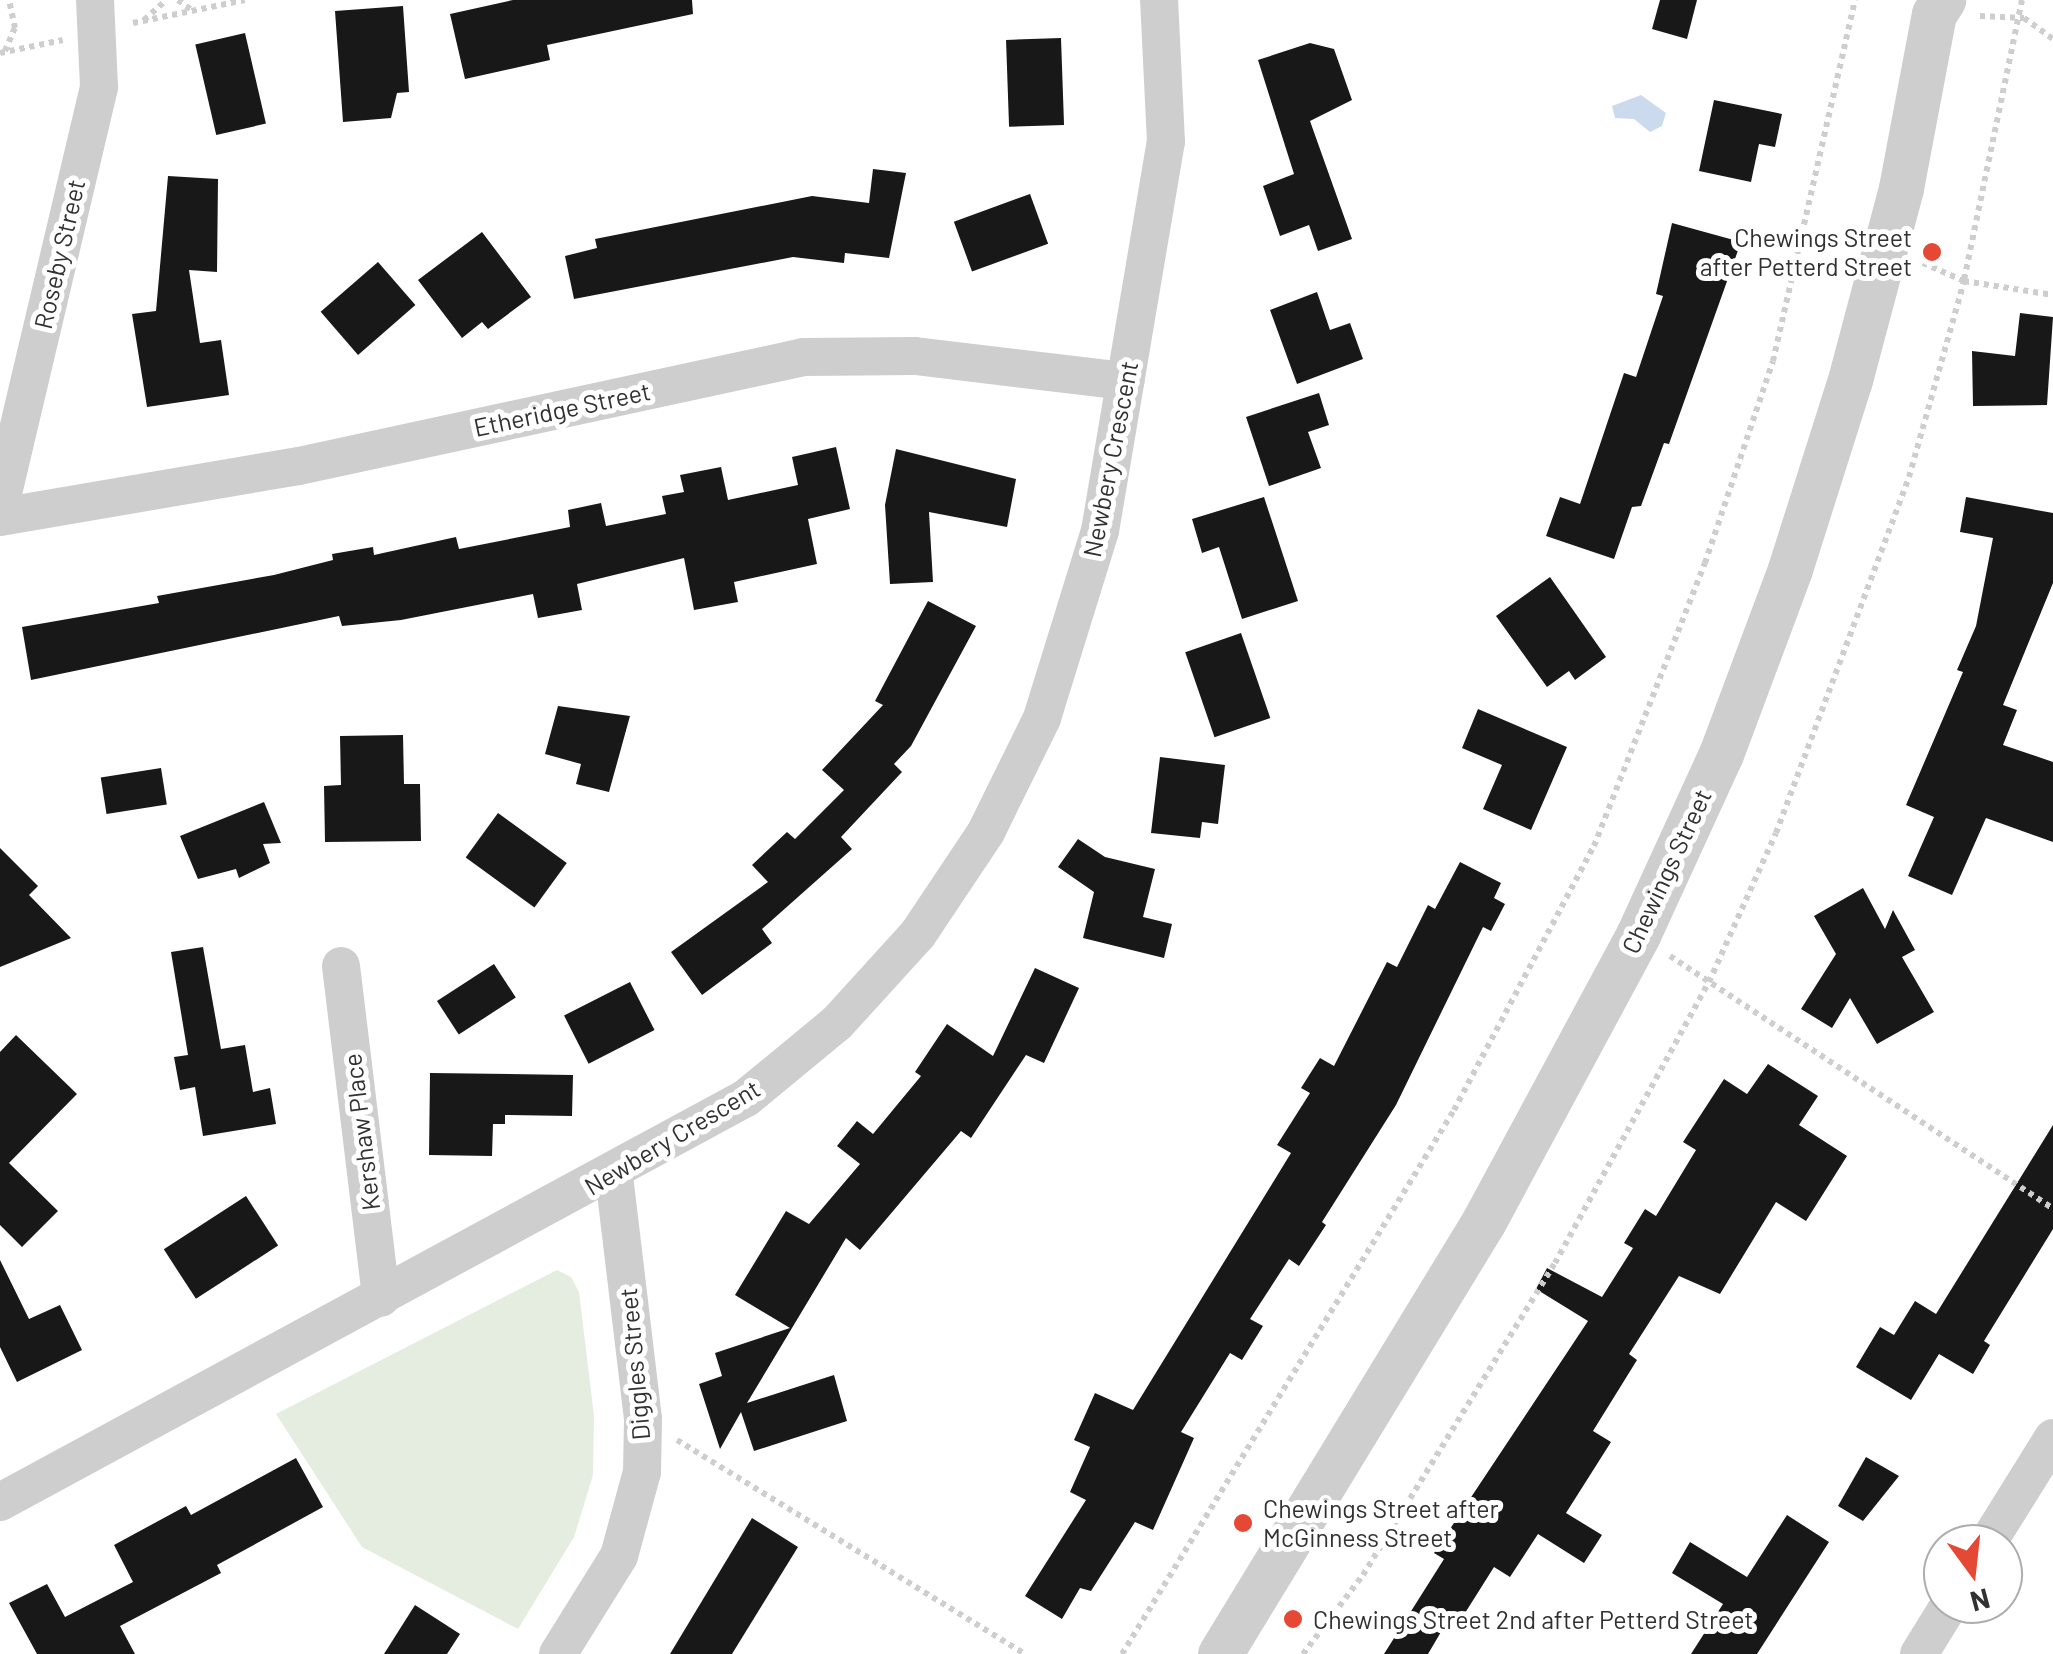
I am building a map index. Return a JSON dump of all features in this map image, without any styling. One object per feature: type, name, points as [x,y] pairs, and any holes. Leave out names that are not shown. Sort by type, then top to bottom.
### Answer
[{"type":"street","name":"Roseby Street","points":[[0,506],[98,87],[95,0]]},
{"type":"street","name":"Newbery Crescent","points":[[0,1502],[614,1174],[746,1098],[837,1023],[918,934],[986,832],[1065,658],[1100,531],[1166,142],[1159,0]]},
{"type":"street","name":"Chewings Street","points":[[1220,1654],[1484,1221],[1638,935],[1720,754],[1790,570],[1901,188],[1936,4]]},
{"type":"street","name":"Etheridge Street","points":[[0,517],[299,466],[804,357],[915,356],[1126,382]]},
{"type":"street","name":"Kershaw Place","points":[[341,966],[380,1298]]},
{"type":"street","name":"Diggles Street","points":[[558,1654],[630,1530],[642,1472],[644,1419],[614,1174]]},
{"type":"street","points":[[2000,1524],[2053,1438]]},
{"type":"street","points":[[1920,1654],[1938,1624]]},
{"type":"path","points":[[2,52],[15,28],[9,0]]},
{"type":"path","points":[[166,0],[143,20],[245,0]]},
{"type":"path","points":[[178,0],[194,11]]},
{"type":"path","points":[[1122,1654],[1454,1110],[1601,831],[1705,563],[1773,362],[1855,0]]},
{"type":"path","points":[[1303,1654],[1363,1575],[1556,1262],[1708,982],[1848,652],[1909,476],[1964,280],[2022,0]]},
{"type":"path","points":[[1936,4],[2019,17],[2053,39]]},
{"type":"path","points":[[2,52],[57,41]]},
{"type":"path","points":[[1922,262],[1964,280],[2053,294]]},
{"type":"path","points":[[1638,935],[2053,1209]]},
{"type":"path","points":[[644,1419],[1025,1654]]},
{"type":"shaded area","points":[[557,1270],[571,1277],[579,1292],[594,1416],[593,1475],[574,1537],[518,1629],[362,1547],[276,1414]]},
{"type":"water","points":[[1641,95],[1666,113],[1662,126],[1650,132],[1634,119],[1615,118],[1612,106]]},
{"type":"building","points":[[513,0],[692,0],[693,14],[547,45],[550,60],[465,79],[450,14]]},
{"type":"building","points":[[1660,0],[1697,0],[1687,39],[1652,29]]},
{"type":"building","points":[[403,6],[409,92],[397,93],[391,118],[343,122],[335,11]]},
{"type":"building","points":[[245,33],[266,124],[216,135],[195,44]]},
{"type":"building","points":[[1061,38],[1064,125],[1009,127],[1006,40]]},
{"type":"building","points":[[1310,43],[1334,49],[1352,100],[1310,121],[1352,239],[1318,251],[1309,225],[1280,236],[1263,186],[1294,174],[1258,60]]},
{"type":"building","points":[[1714,100],[1782,114],[1775,147],[1759,144],[1751,182],[1699,171]]},
{"type":"building","points":[[873,169],[906,173],[889,258],[845,253],[844,263],[793,257],[574,299],[565,256],[597,248],[595,239],[812,196],[869,203]]},
{"type":"building","points":[[168,176],[218,179],[217,272],[189,270],[200,343],[221,340],[229,395],[147,407],[132,314],[156,311]]},
{"type":"building","points":[[1030,194],[1048,244],[972,272],[954,222]]},
{"type":"building","points":[[1672,223],[1741,242],[1669,444],[1664,443],[1641,506],[1632,507],[1614,559],[1546,536],[1560,497],[1580,504],[1624,373],[1636,377],[1663,296],[1656,294]]},
{"type":"building","points":[[482,232],[531,297],[488,329],[482,322],[462,338],[418,280]]},
{"type":"building","points":[[378,262],[415,305],[358,355],[321,312]]},
{"type":"building","points":[[1317,292],[1330,330],[1350,323],[1363,359],[1297,384],[1270,310]]},
{"type":"building","points":[[2020,313],[2053,317],[2047,405],[1973,406],[1972,351],[2015,356]]},
{"type":"building","points":[[1319,393],[1329,425],[1308,432],[1321,468],[1269,486],[1246,417]]},
{"type":"building","points":[[836,447],[850,509],[808,519],[817,564],[734,582],[738,602],[694,610],[684,558],[577,584],[582,610],[538,618],[533,594],[401,620],[342,626],[339,616],[31,680],[22,627],[159,603],[157,596],[274,575],[333,560],[332,554],[373,547],[374,555],[456,537],[459,549],[570,527],[568,510],[601,503],[606,526],[666,514],[662,496],[684,492],[680,475],[721,467],[728,500],[798,485],[792,457]]},
{"type":"building","points":[[896,449],[1016,479],[1007,527],[929,512],[933,582],[890,584],[885,505]]},
{"type":"building","points":[[1264,497],[1298,601],[1242,619],[1219,547],[1202,553],[1192,519]]},
{"type":"building","points":[[1966,497],[2053,513],[2053,583],[2003,705],[2017,710],[2003,745],[2053,762],[2053,842],[1986,818],[1952,895],[1908,876],[1934,817],[1906,805],[1963,672],[1957,670],[1976,626],[1993,538],[1960,532]]},
{"type":"building","points":[[1550,577],[1606,657],[1575,680],[1569,671],[1547,687],[1496,616]]},
{"type":"building","points":[[928,601],[976,626],[911,746],[894,764],[902,772],[841,837],[852,849],[762,929],[772,943],[702,995],[671,952],[768,882],[752,865],[787,832],[795,839],[844,790],[822,770],[883,705],[875,701]]},
{"type":"building","points":[[1241,633],[1270,718],[1215,737],[1185,652]]},
{"type":"building","points":[[558,706],[630,716],[609,792],[576,784],[581,764],[545,754]]},
{"type":"building","points":[[1478,709],[1567,747],[1531,830],[1483,809],[1502,765],[1462,748]]},
{"type":"building","points":[[403,735],[404,784],[420,784],[421,841],[325,842],[324,786],[341,785],[340,736]]},
{"type":"building","points":[[1160,757],[1225,765],[1218,824],[1202,822],[1200,838],[1151,833]]},
{"type":"building","points":[[161,768],[167,805],[107,814],[101,778]]},
{"type":"building","points":[[264,802],[281,843],[263,844],[270,863],[239,878],[236,869],[198,879],[180,836]]},
{"type":"building","points":[[498,813],[567,863],[534,907],[466,857]]},
{"type":"building","points":[[1078,839],[1105,857],[1155,869],[1143,917],[1172,924],[1164,958],[1083,938],[1094,892],[1058,867]]},
{"type":"building","points":[[0,848],[38,886],[29,895],[71,938],[0,967]]},
{"type":"building","points":[[1460,862],[1501,883],[1494,898],[1505,904],[1491,931],[1483,927],[1396,1105],[1322,1222],[1326,1225],[1299,1266],[1289,1259],[1250,1319],[1263,1326],[1242,1360],[1230,1353],[1181,1432],[1194,1438],[1153,1530],[1135,1522],[1091,1591],[1080,1588],[1062,1619],[1025,1596],[1086,1500],[1070,1492],[1090,1447],[1074,1440],[1095,1393],[1133,1410],[1291,1153],[1277,1145],[1310,1093],[1301,1088],[1320,1058],[1334,1066],[1387,962],[1397,967],[1428,905],[1435,909]]},
{"type":"building","points":[[1863,888],[1885,929],[1893,910],[1915,950],[1902,957],[1934,1012],[1877,1044],[1850,998],[1832,1028],[1801,1009],[1836,954],[1814,916]]},
{"type":"building","points":[[203,947],[221,1049],[245,1045],[253,1092],[270,1088],[276,1124],[203,1136],[195,1087],[180,1090],[174,1057],[188,1055],[171,952]]},
{"type":"building","points":[[494,964],[516,998],[459,1035],[437,1001]]},
{"type":"building","points":[[1035,968],[1079,988],[1044,1063],[1026,1055],[971,1138],[961,1131],[860,1250],[846,1238],[747,1403],[834,1375],[847,1421],[754,1451],[741,1412],[720,1449],[699,1384],[722,1376],[715,1353],[790,1328],[735,1295],[786,1211],[809,1224],[860,1164],[837,1146],[857,1121],[873,1134],[921,1076],[915,1072],[947,1024],[993,1056]]},
{"type":"building","points":[[630,982],[655,1030],[589,1064],[564,1016]]},
{"type":"building","points":[[16,1035],[77,1094],[9,1163],[58,1211],[22,1247],[0,1225],[0,1052]]},
{"type":"building","points":[[1768,1064],[1818,1096],[1799,1125],[1847,1156],[1806,1221],[1776,1202],[1720,1294],[1679,1276],[1629,1354],[1637,1360],[1593,1431],[1611,1442],[1566,1513],[1602,1535],[1584,1563],[1538,1534],[1510,1577],[1494,1567],[1460,1621],[1451,1615],[1428,1654],[1384,1654],[1444,1559],[1434,1553],[1588,1321],[1536,1289],[1547,1268],[1602,1297],[1633,1248],[1624,1243],[1645,1209],[1656,1216],[1696,1150],[1683,1142],[1724,1079],[1747,1094]]},
{"type":"building","points":[[430,1073],[573,1075],[572,1116],[505,1115],[505,1124],[493,1124],[492,1156],[429,1155]]},
{"type":"building","points":[[2053,1125],[2053,1229],[1984,1341],[1990,1345],[1973,1374],[1939,1354],[1911,1400],[1856,1367],[1880,1327],[1894,1335],[1915,1301],[1936,1314]]},
{"type":"building","points":[[246,1196],[278,1245],[196,1299],[164,1249]]},
{"type":"building","points":[[0,1260],[29,1319],[60,1305],[82,1350],[17,1382],[0,1347]]},
{"type":"building","points":[[1866,1457],[1899,1476],[1863,1521],[1838,1506]]},
{"type":"building","points":[[296,1458],[323,1507],[217,1565],[221,1573],[120,1626],[135,1654],[37,1654],[9,1603],[47,1584],[65,1617],[133,1582],[114,1545],[186,1506],[191,1515]]},
{"type":"building","points":[[1787,1515],[1829,1542],[1757,1654],[1691,1654],[1723,1604],[1672,1573],[1690,1542],[1747,1577]]},
{"type":"building","points":[[752,1518],[798,1547],[732,1654],[670,1654]]},
{"type":"building","points":[[415,1605],[460,1634],[447,1654],[384,1654]]},
{"type":"place","name":"Chewings Street after Petterd Street","points":[[1932,252]]},
{"type":"place","name":"Chewings Street after McGinness Street","points":[[1243,1523]]},
{"type":"place","name":"Chewings Street 2nd after Petterd Street","points":[[1293,1619]]}]
